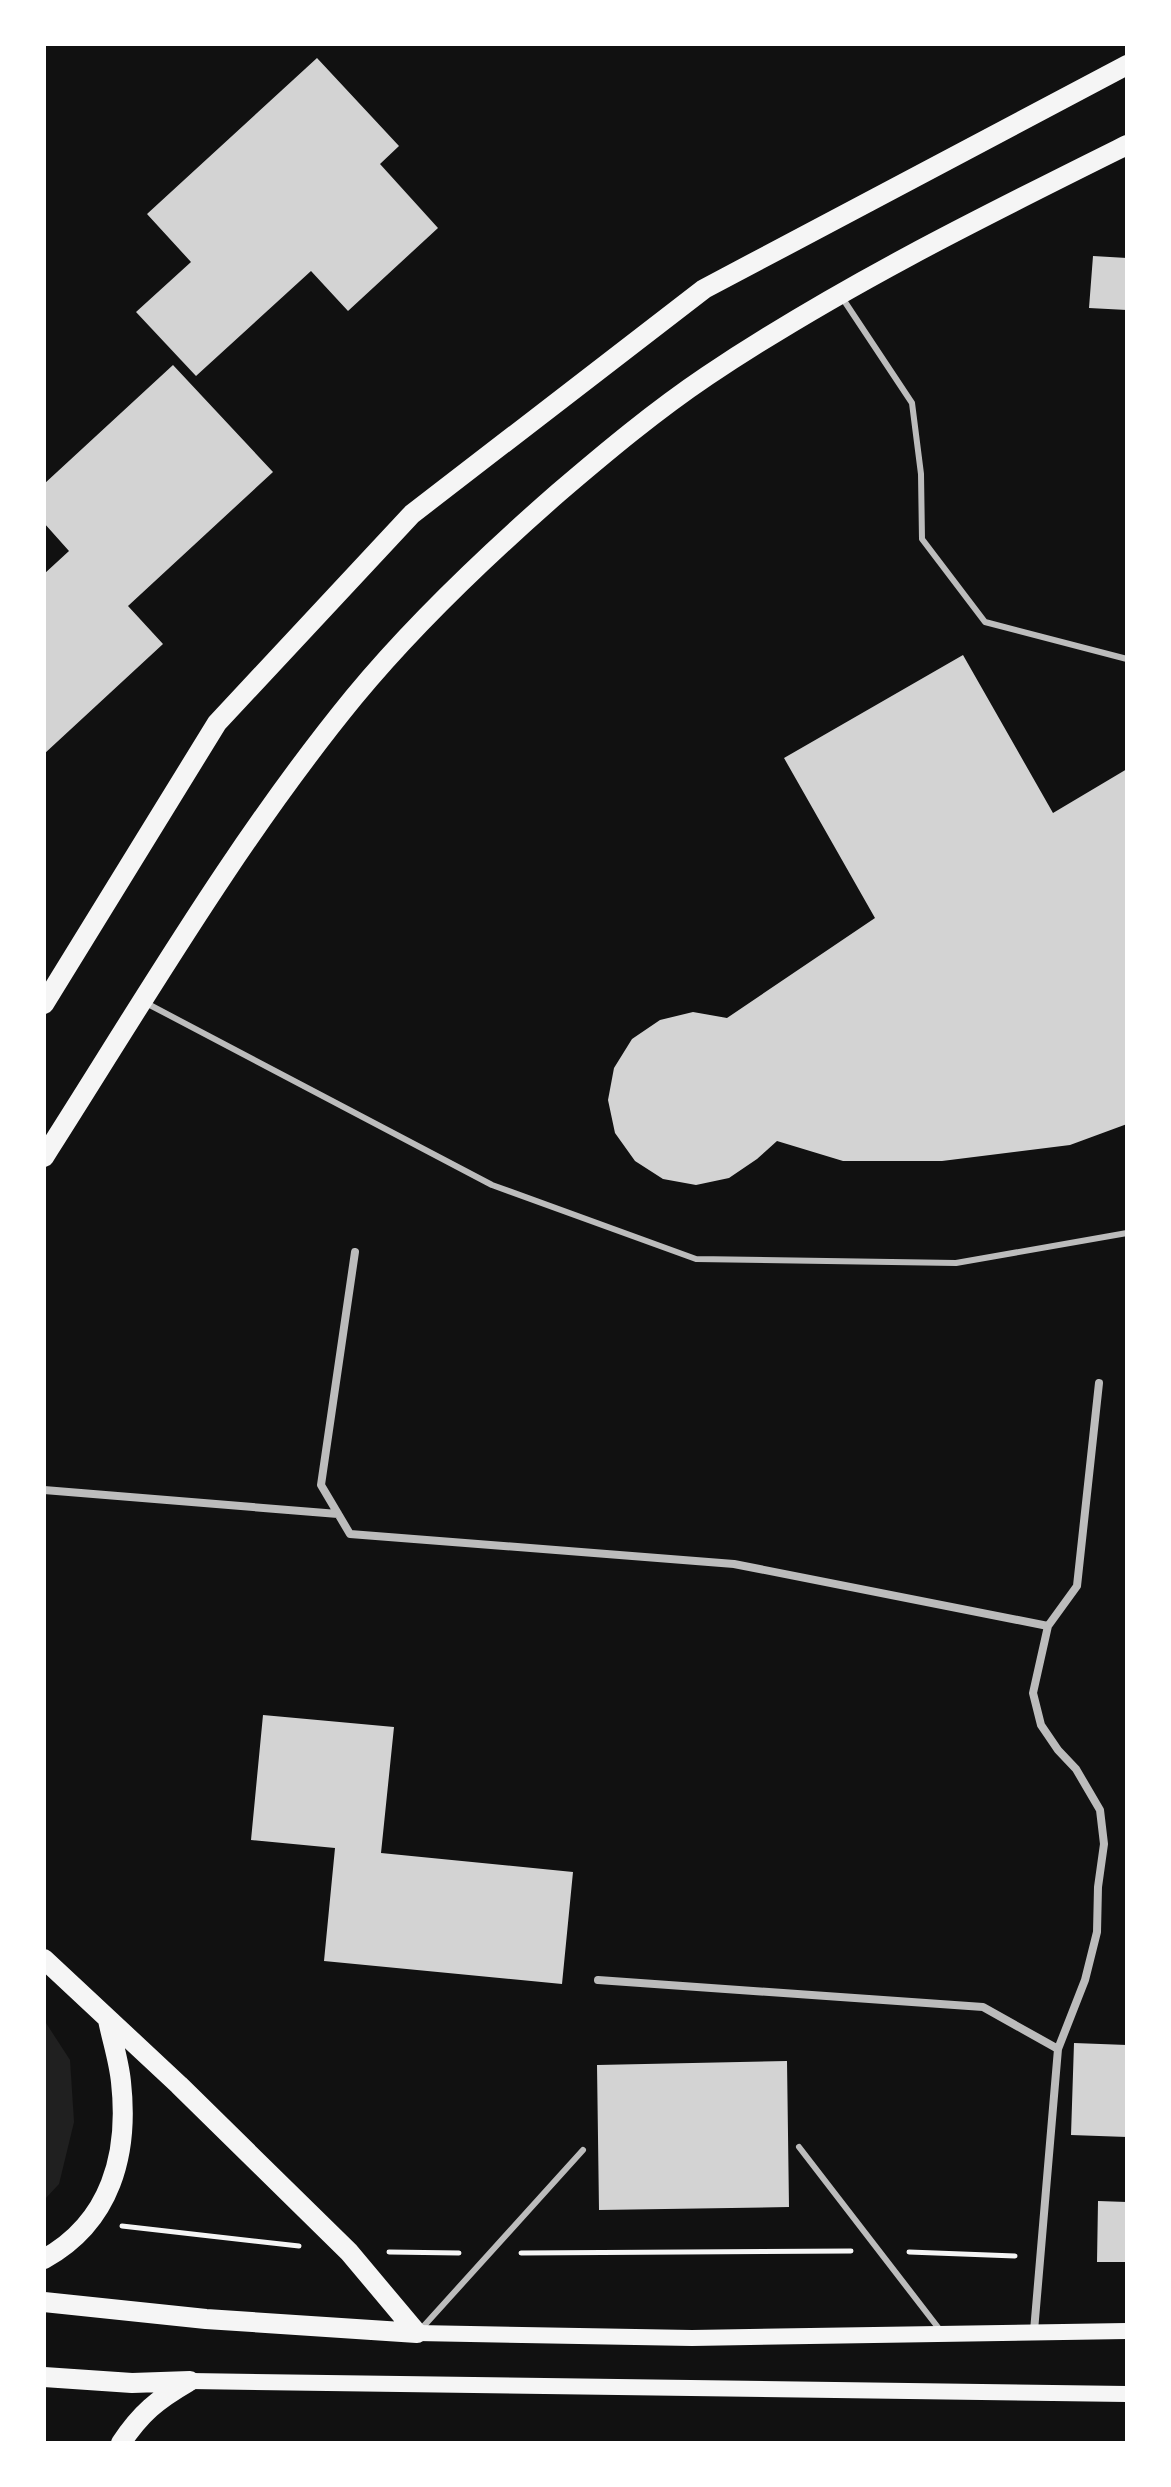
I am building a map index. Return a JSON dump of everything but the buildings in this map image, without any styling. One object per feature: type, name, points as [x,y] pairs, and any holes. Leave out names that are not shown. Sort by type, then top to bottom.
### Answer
[{"type":"main road","points":[[44,1004],[217,723],[412,514],[704,289],[1127,65]]},
{"type":"main road","points":[[44,1157],[222,876],[354,697],[493,550],[615,444],[704,378],[772,334],[946,235],[1127,145]]},
{"type":"main road","points":[[44,1959],[179,2085],[349,2252],[417,2333]]},
{"type":"main road","points":[[44,2259],[64,2247],[89,2222],[111,2187],[121,2153],[121,2079],[108,2020]]},
{"type":"main road","points":[[44,2302],[206,2319],[417,2333],[692,2338],[1127,2331]]},
{"type":"main road","points":[[44,2377],[132,2383],[190,2381],[1127,2394]]},
{"type":"main road","points":[[121,2443],[150,2407],[190,2381]]},
{"type":"street","points":[[355,1252],[321,1485],[350,1534],[734,1564],[1048,1626]]},
{"type":"street","points":[[1034,2331],[1058,2049],[1085,1980],[1097,1932],[1098,1887],[1104,1844],[1100,1810],[1076,1769],[1041,1725],[1033,1693],[1048,1626],[1077,1586],[1099,1383]]},
{"type":"street","points":[[44,1490],[338,1514]]},
{"type":"street","points":[[598,1980],[983,2007],[1058,2049]]},
{"type":"lane","points":[[840,296],[912,403],[921,474],[922,539],[985,622],[1127,659]]},
{"type":"lane","points":[[143,1001],[492,1185],[696,1259],[956,1263],[1127,1233]]},
{"type":"lane","points":[[799,2147],[942,2333]]},
{"type":"lane","points":[[417,2333],[583,2150]]},
{"type":"path","points":[[89,2222],[349,2252],[879,2251],[1040,2257]]},
{"type":"shaded area","points":[[44,2020],[70,2060],[74,2122],[59,2184],[44,2200]]}]
